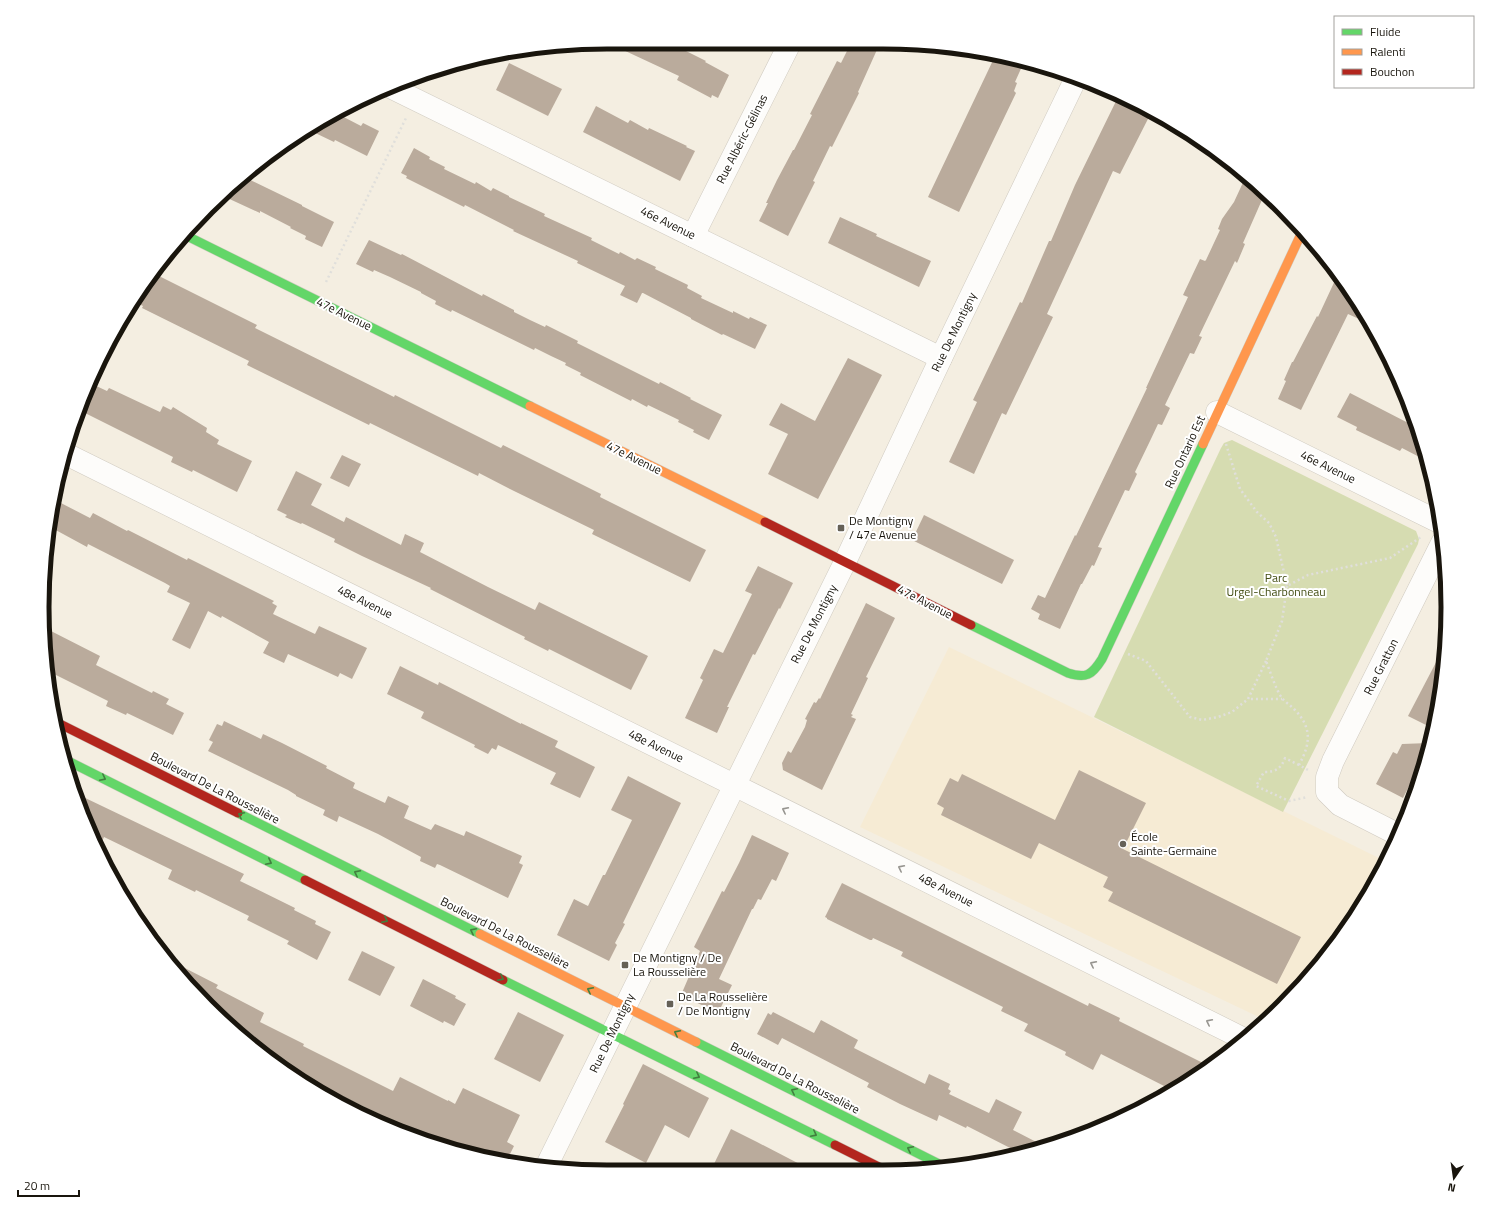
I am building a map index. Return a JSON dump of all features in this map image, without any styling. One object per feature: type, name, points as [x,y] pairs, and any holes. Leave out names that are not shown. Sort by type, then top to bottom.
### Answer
[{"type":"street","name":"Rue Albéric-Gélinas","points":[[693,236],[782,49]]},
{"type":"street","name":"Rue De Montigny","points":[[549,1162],[845,562],[941,358],[1074,83]]},
{"type":"street","name":"46e Avenue","points":[[396,90],[941,358]]},
{"type":"street","name":"Rue Ontario Est","points":[[1085,676],[1095,671],[1107,647],[1300,236]]},
{"type":"street","name":"47e Avenue","points":[[189,237],[1060,670],[1073,676],[1085,676]]},
{"type":"street","name":"46e Avenue","points":[[1217,412],[1436,534]]},
{"type":"street","name":"48e Avenue","points":[[70,456],[1239,1037]]},
{"type":"street","name":"Rue Gratton","points":[[1327,786],[1333,761],[1436,534]]},
{"type":"street","name":"Boulevard De La Rousselière","points":[[62,725],[935,1162]]},
{"type":"street","points":[[72,763],[875,1165]]},
{"type":"street","points":[[1327,786],[1340,805],[1394,832]]},
{"type":"path","points":[[317,301],[415,99]]},
{"type":"path","points":[[1107,647],[1146,661],[1190,717],[1202,720],[1218,717],[1232,712],[1248,699],[1282,621],[1287,586],[1276,538],[1269,523],[1257,512],[1240,489],[1226,443]]},
{"type":"path","points":[[1287,586],[1308,575],[1390,558],[1418,538],[1436,534]]},
{"type":"path","points":[[1266,660],[1282,699],[1294,709],[1304,721],[1309,734],[1306,753],[1299,765]]},
{"type":"path","points":[[1248,699],[1282,699]]},
{"type":"path","points":[[1285,758],[1299,765],[1327,786],[1289,801],[1256,786],[1264,772],[1277,770],[1282,765],[1285,758]]},
{"type":"shaded area","name":"École Sainte-Germaine","points":[[949,647],[1380,859],[1347,917],[1326,947],[1303,975],[1261,1018],[860,827]]},
{"type":"green space","name":"Parc Urgel-Charbonneau","points":[[1232,440],[1416,531],[1419,539],[1418,544],[1283,812],[1094,717],[1221,448],[1224,443]]},
{"type":"building","points":[[621,49],[682,49],[729,75],[718,98],[712,95],[711,98],[677,80],[679,76]]},
{"type":"building","points":[[848,49],[877,49],[858,92],[859,93],[832,147],[830,146],[813,181],[815,182],[788,236],[759,221],[777,180],[812,115],[810,114],[837,61],[841,63]]},
{"type":"building","points":[[993,60],[1022,67],[1015,82],[1017,83],[1014,91],[1016,93],[959,212],[928,197]]},
{"type":"building","points":[[509,63],[562,89],[548,116],[496,90]]},
{"type":"building","points":[[1116,100],[1149,117],[1120,174],[1113,171],[1047,314],[1053,317],[1006,415],[1002,413],[974,474],[949,462],[977,402],[973,400],[1020,302],[1022,303],[1075,185]]},
{"type":"building","points":[[596,106],[628,123],[630,120],[648,130],[649,128],[695,151],[680,181],[583,132]]},
{"type":"building","points":[[342,116],[361,126],[363,123],[379,131],[367,156],[335,140],[334,142],[314,132]]},
{"type":"building","points":[[414,148],[430,157],[429,159],[445,167],[444,169],[475,184],[476,182],[491,191],[493,188],[545,214],[544,216],[592,238],[591,240],[619,254],[620,252],[635,260],[637,258],[656,267],[655,269],[688,285],[687,288],[702,296],[701,298],[733,313],[733,311],[749,319],[750,317],[767,325],[755,349],[723,334],[722,335],[643,293],[637,303],[620,295],[625,286],[577,263],[578,261],[513,231],[514,230],[465,205],[464,207],[406,178],[407,176],[401,173]]},
{"type":"building","points":[[248,179],[334,222],[322,247],[305,239],[306,236],[290,228],[291,227],[260,211],[260,213],[227,198]]},
{"type":"building","points":[[1244,181],[1263,198],[1243,243],[1245,244],[1237,263],[1235,261],[1199,336],[1202,337],[1194,354],[1190,353],[1165,405],[1170,408],[1162,425],[1158,424],[1135,472],[1137,474],[1129,491],[1125,490],[1098,547],[1102,548],[1094,566],[1092,565],[1081,584],[1060,629],[1038,619],[1040,614],[1031,609],[1038,595],[1045,598],[1075,535],[1076,536],[1147,388],[1188,297],[1183,295],[1200,259],[1206,260],[1220,230],[1218,229],[1222,219],[1234,202]]},
{"type":"building","points":[[840,217],[877,234],[876,236],[931,261],[919,287],[828,243]]},
{"type":"building","points":[[369,240],[401,255],[402,254],[482,296],[483,294],[530,320],[545,327],[546,325],[578,341],[577,343],[659,384],[660,382],[722,415],[709,440],[678,422],[679,420],[648,405],[647,407],[632,399],[631,401],[580,375],[581,373],[565,365],[566,363],[535,348],[534,350],[452,310],[451,312],[435,304],[436,301],[421,292],[374,270],[373,272],[356,264]]},
{"type":"building","points":[[158,276],[257,325],[255,328],[501,448],[503,445],[601,494],[600,497],[706,550],[690,582],[592,534],[594,530],[479,473],[478,476],[370,423],[369,425],[247,365],[249,361],[142,308],[143,306],[139,304]]},
{"type":"building","points":[[1335,280],[1361,320],[1348,314],[1301,410],[1278,399],[1292,362],[1317,316],[1318,317]]},
{"type":"building","points":[[848,358],[882,375],[818,499],[768,474],[788,434],[769,425],[781,403],[815,421]]},
{"type":"building","points":[[95,385],[107,391],[109,388],[160,412],[163,406],[171,410],[173,407],[207,428],[206,432],[219,440],[217,444],[252,461],[237,492],[193,470],[192,472],[171,462],[173,457],[84,413]]},
{"type":"building","points":[[1350,393],[1410,424],[1420,457],[1402,448],[1400,451],[1356,430],[1357,427],[1337,417]]},
{"type":"building","points":[[342,455],[361,464],[349,487],[330,478]]},
{"type":"building","points":[[296,471],[322,484],[311,505],[344,522],[346,517],[401,545],[405,534],[424,543],[420,552],[488,587],[535,610],[539,602],[648,656],[631,690],[549,649],[548,651],[524,639],[525,637],[430,589],[431,588],[334,542],[335,539],[302,523],[301,524],[285,517],[287,515],[277,510]]},
{"type":"building","points":[[59,502],[90,518],[93,513],[127,531],[128,530],[187,560],[188,558],[274,601],[272,603],[277,606],[273,614],[315,634],[319,626],[367,648],[352,679],[340,673],[338,677],[288,654],[284,663],[263,653],[269,642],[222,616],[221,618],[208,611],[190,649],[172,640],[190,603],[167,592],[170,586],[165,583],[88,544],[87,547],[55,529]]},
{"type":"building","points":[[924,515],[1014,560],[1002,584],[912,540]]},
{"type":"building","points":[[758,566],[793,583],[755,655],[753,654],[727,707],[729,707],[717,733],[685,718],[703,680],[700,678],[714,649],[723,653],[752,594],[745,591]]},
{"type":"building","points":[[866,603],[895,618],[866,677],[868,678],[851,714],[853,715],[851,717],[856,719],[822,790],[783,770],[782,763],[788,751],[791,753],[805,727],[807,720],[805,719],[814,702],[816,703],[819,698],[820,699]]},
{"type":"building","points":[[50,630],[100,656],[96,665],[152,693],[153,691],[169,699],[166,704],[184,713],[173,735],[127,713],[126,715],[106,706],[108,701],[53,674]]},
{"type":"building","points":[[1438,658],[1428,726],[1408,716]]},
{"type":"building","points":[[400,666],[438,685],[439,682],[521,724],[558,741],[555,747],[595,767],[580,798],[550,784],[556,773],[498,745],[496,750],[492,748],[488,754],[474,747],[475,745],[421,718],[424,712],[387,694]]},
{"type":"building","points":[[224,721],[261,739],[263,734],[282,743],[327,766],[326,768],[355,783],[353,788],[385,803],[388,796],[409,806],[404,818],[431,830],[435,824],[464,836],[466,831],[522,856],[519,863],[523,865],[508,898],[440,865],[437,864],[435,868],[420,861],[421,857],[378,834],[339,816],[337,822],[323,815],[325,810],[208,751],[213,742],[209,740],[217,724],[222,726]]},
{"type":"building","points":[[1424,743],[1414,776],[1403,798],[1376,784],[1393,752],[1397,754],[1402,744]]},
{"type":"building","points":[[1079,770],[1146,803],[1123,849],[1301,937],[1277,984],[1108,901],[1113,892],[1103,887],[1108,877],[1039,843],[1031,859],[941,815],[944,808],[937,804],[950,778],[958,782],[962,774],[1055,820]]},
{"type":"building","points":[[628,776],[681,803],[623,923],[625,924],[615,943],[617,945],[609,961],[557,935],[574,899],[588,906],[632,820],[611,810]]},
{"type":"building","points":[[83,797],[244,874],[240,881],[295,908],[294,910],[316,921],[315,924],[331,932],[317,960],[287,944],[289,941],[247,920],[249,916],[196,890],[195,892],[168,879],[172,870],[104,837],[101,843],[91,821]]},
{"type":"building","points":[[752,835],[789,853],[776,881],[772,879],[761,900],[758,899],[752,909],[719,979],[732,985],[718,1013],[681,995],[700,951],[694,947],[722,891],[724,892]]},
{"type":"building","points":[[842,883],[1088,1006],[1089,1003],[1120,1018],[1119,1021],[1204,1063],[1167,1087],[1101,1054],[1093,1070],[1065,1055],[1066,1052],[1024,1031],[1028,1024],[1001,1011],[1003,1007],[901,956],[903,952],[873,938],[870,940],[825,917]]},
{"type":"building","points":[[362,951],[395,967],[380,996],[348,980]]},
{"type":"building","points":[[179,965],[218,985],[216,988],[264,1013],[260,1022],[304,1044],[303,1046],[393,1091],[400,1077],[455,1104],[463,1088],[520,1115],[507,1142],[514,1146],[509,1156],[498,1154],[463,1146],[393,1123],[380,1117],[381,1115],[318,1084],[301,1073],[301,1072],[267,1050],[239,1027],[212,1002]]},
{"type":"building","points":[[423,979],[456,996],[455,998],[466,1004],[454,1026],[444,1021],[443,1023],[410,1006]]},
{"type":"building","points":[[518,1012],[564,1035],[540,1082],[494,1059]]},
{"type":"building","points":[[773,1012],[814,1033],[821,1020],[858,1040],[854,1048],[925,1084],[929,1074],[950,1084],[948,1089],[951,1091],[949,1094],[989,1113],[996,1099],[1022,1112],[1013,1130],[1038,1143],[1013,1149],[967,1126],[966,1128],[939,1115],[937,1121],[900,1104],[867,1087],[869,1083],[782,1038],[778,1045],[757,1034],[768,1013],[771,1015]]},
{"type":"building","points":[[643,1064],[709,1098],[689,1138],[665,1125],[646,1163],[605,1142]]},
{"type":"building","points":[[731,1129],[801,1165],[713,1165]]},
{"type":"traffic: fast","points":[[189,237],[530,406]]},
{"type":"traffic: fast","points":[[971,625],[1068,673],[1080,676],[1092,672],[1102,659],[1203,444]]},
{"type":"traffic: fast","points":[[72,763],[305,880]]},
{"type":"traffic: fast","points":[[238,813],[480,934]]},
{"type":"traffic: fast","points":[[503,980],[835,1145]]},
{"type":"traffic: fast","points":[[696,1042],[935,1162]]},
{"type":"traffic: slow","points":[[1203,444],[1300,236]]},
{"type":"traffic: slow","points":[[530,406],[765,522]]},
{"type":"traffic: slow","points":[[480,934],[696,1042]]},
{"type":"traffic: jam","points":[[765,522],[971,625]]},
{"type":"traffic: jam","points":[[62,725],[238,813]]},
{"type":"traffic: jam","points":[[305,880],[503,980]]},
{"type":"traffic: jam","points":[[835,1145],[875,1165]]},
{"type":"place","name":"De Montigny / 47e Avenue","points":[[841,528]]},
{"type":"place","name":"École Sainte-Germaine","points":[[1123,844]]},
{"type":"place","name":"De Montigny / De La Rousselière","points":[[625,965]]},
{"type":"place","name":"De La Rousselière / De Montigny","points":[[670,1004]]}]
